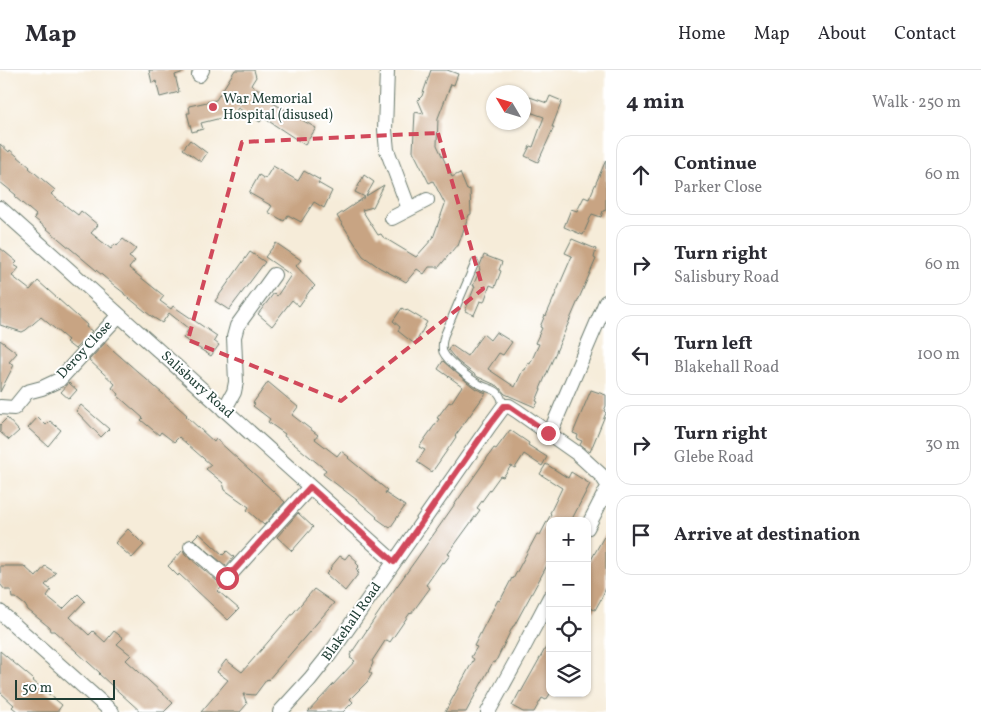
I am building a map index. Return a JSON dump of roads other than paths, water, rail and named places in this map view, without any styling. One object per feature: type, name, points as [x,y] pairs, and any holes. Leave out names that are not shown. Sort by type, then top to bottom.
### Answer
[{"type":"street","points":[[388,74],[385,130],[387,150],[409,209]]},
{"type":"street","points":[[392,218],[427,200]]},
{"type":"street","name":"Salisbury Road","points":[[0,208],[394,562]]},
{"type":"street","points":[[224,410],[234,392],[236,382],[234,337],[237,326],[274,275]]},
{"type":"street","points":[[548,433],[553,426],[606,302]]},
{"type":"street","name":"Deroy Close","points":[[0,407],[14,408],[27,392],[42,388],[59,380],[118,315]]},
{"type":"street","points":[[504,406],[509,406],[578,454],[606,482]]},
{"type":"street","name":"Blakehall Road","points":[[280,712],[321,666],[504,406]]},
{"type":"street","points":[[191,547],[227,578],[310,487]]},
{"type":"street","points":[[591,520],[606,492]]},
{"type":"street","points":[[488,712],[546,605]]},
{"type":"street","points":[[0,612],[112,712]]},
{"type":"lane","points":[[475,263],[444,336],[443,350],[448,360],[458,368],[479,384],[493,389],[501,396],[504,406]]},
{"type":"place","name":"War Memorial Hospital (disused)","points":[[213,107]]}]
